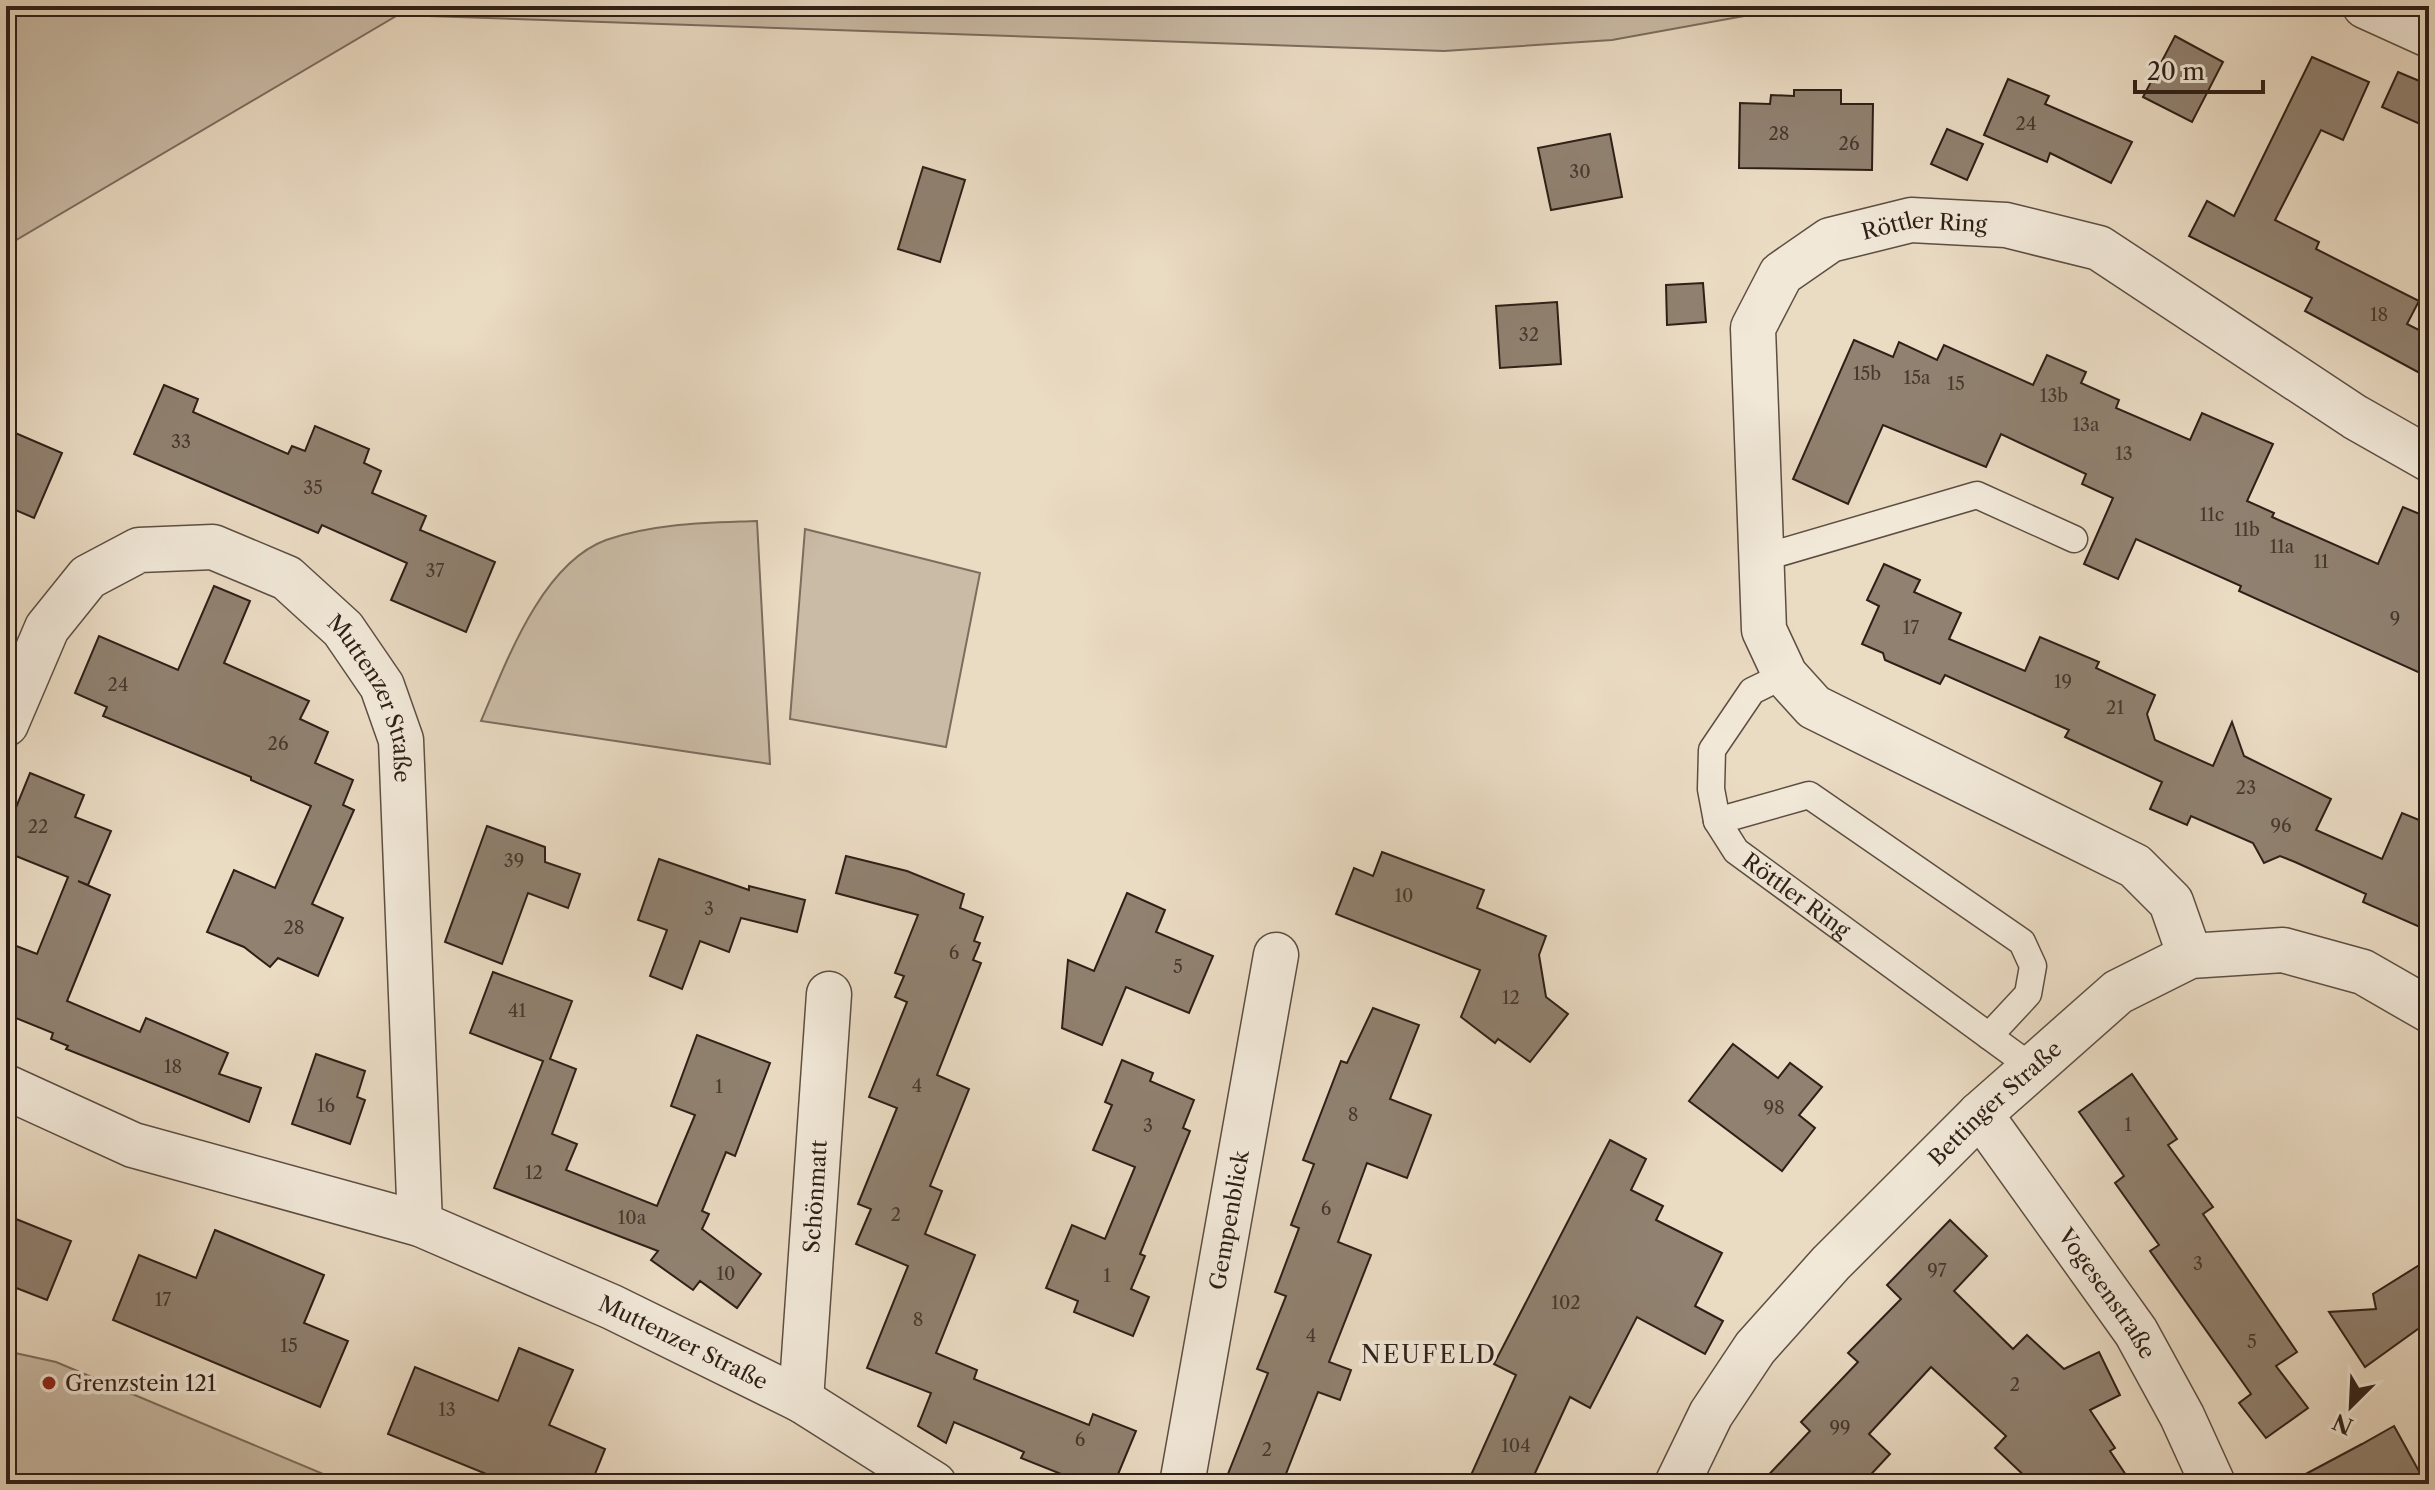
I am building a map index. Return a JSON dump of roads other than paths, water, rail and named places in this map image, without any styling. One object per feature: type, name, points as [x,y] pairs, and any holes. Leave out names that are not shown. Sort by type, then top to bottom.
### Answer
[{"type":"street","points":[[2365,6],[2429,35]]},
{"type":"street","name":"Röttler Ring","points":[[2190,956],[2171,902],[2135,866],[1814,707],[1785,675],[1764,630],[1753,328],[1781,274],[1830,240],[1911,220],[2006,225],[2099,248],[2355,417],[2429,459]]},
{"type":"street","name":"Muttenzer Straße","points":[[6,724],[47,628],[88,577],[139,550],[213,547],[287,578],[343,629],[382,686],[401,740],[420,1224]]},
{"type":"street","name":"Bettinger Straße","points":[[1677,1484],[1711,1414],[1755,1348],[1831,1263],[2030,1066],[2118,992],[2190,956],[2283,950],[2363,972],[2429,1010]]},
{"type":"street","name":"Gempenblick","points":[[1182,1484],[1276,955]]},
{"type":"street","name":"Schönmatt","points":[[801,1400],[829,994]]},
{"type":"street","name":"Muttenzer Straße","points":[[6,1087],[133,1145],[420,1224],[612,1307],[801,1400],[934,1484]]},
{"type":"street","name":"Vogesenstraße","points":[[1980,1114],[2136,1332],[2182,1416],[2213,1484]]},
{"type":"lane","points":[[1762,558],[1977,495],[2074,539]]},
{"type":"lane","name":"Röttler Ring","points":[[1785,675],[1752,691],[1712,750],[1711,789],[1717,821],[1736,851],[2030,1066]]},
{"type":"lane","points":[[1717,821],[1809,795],[2022,942],[2033,966],[2028,994],[1989,1036]]},
{"type":"place","name":"Grenzstein 121","points":[[49,1383]]},
{"type":"district","name":"NEUFELD","points":[[1429,1354]]}]
